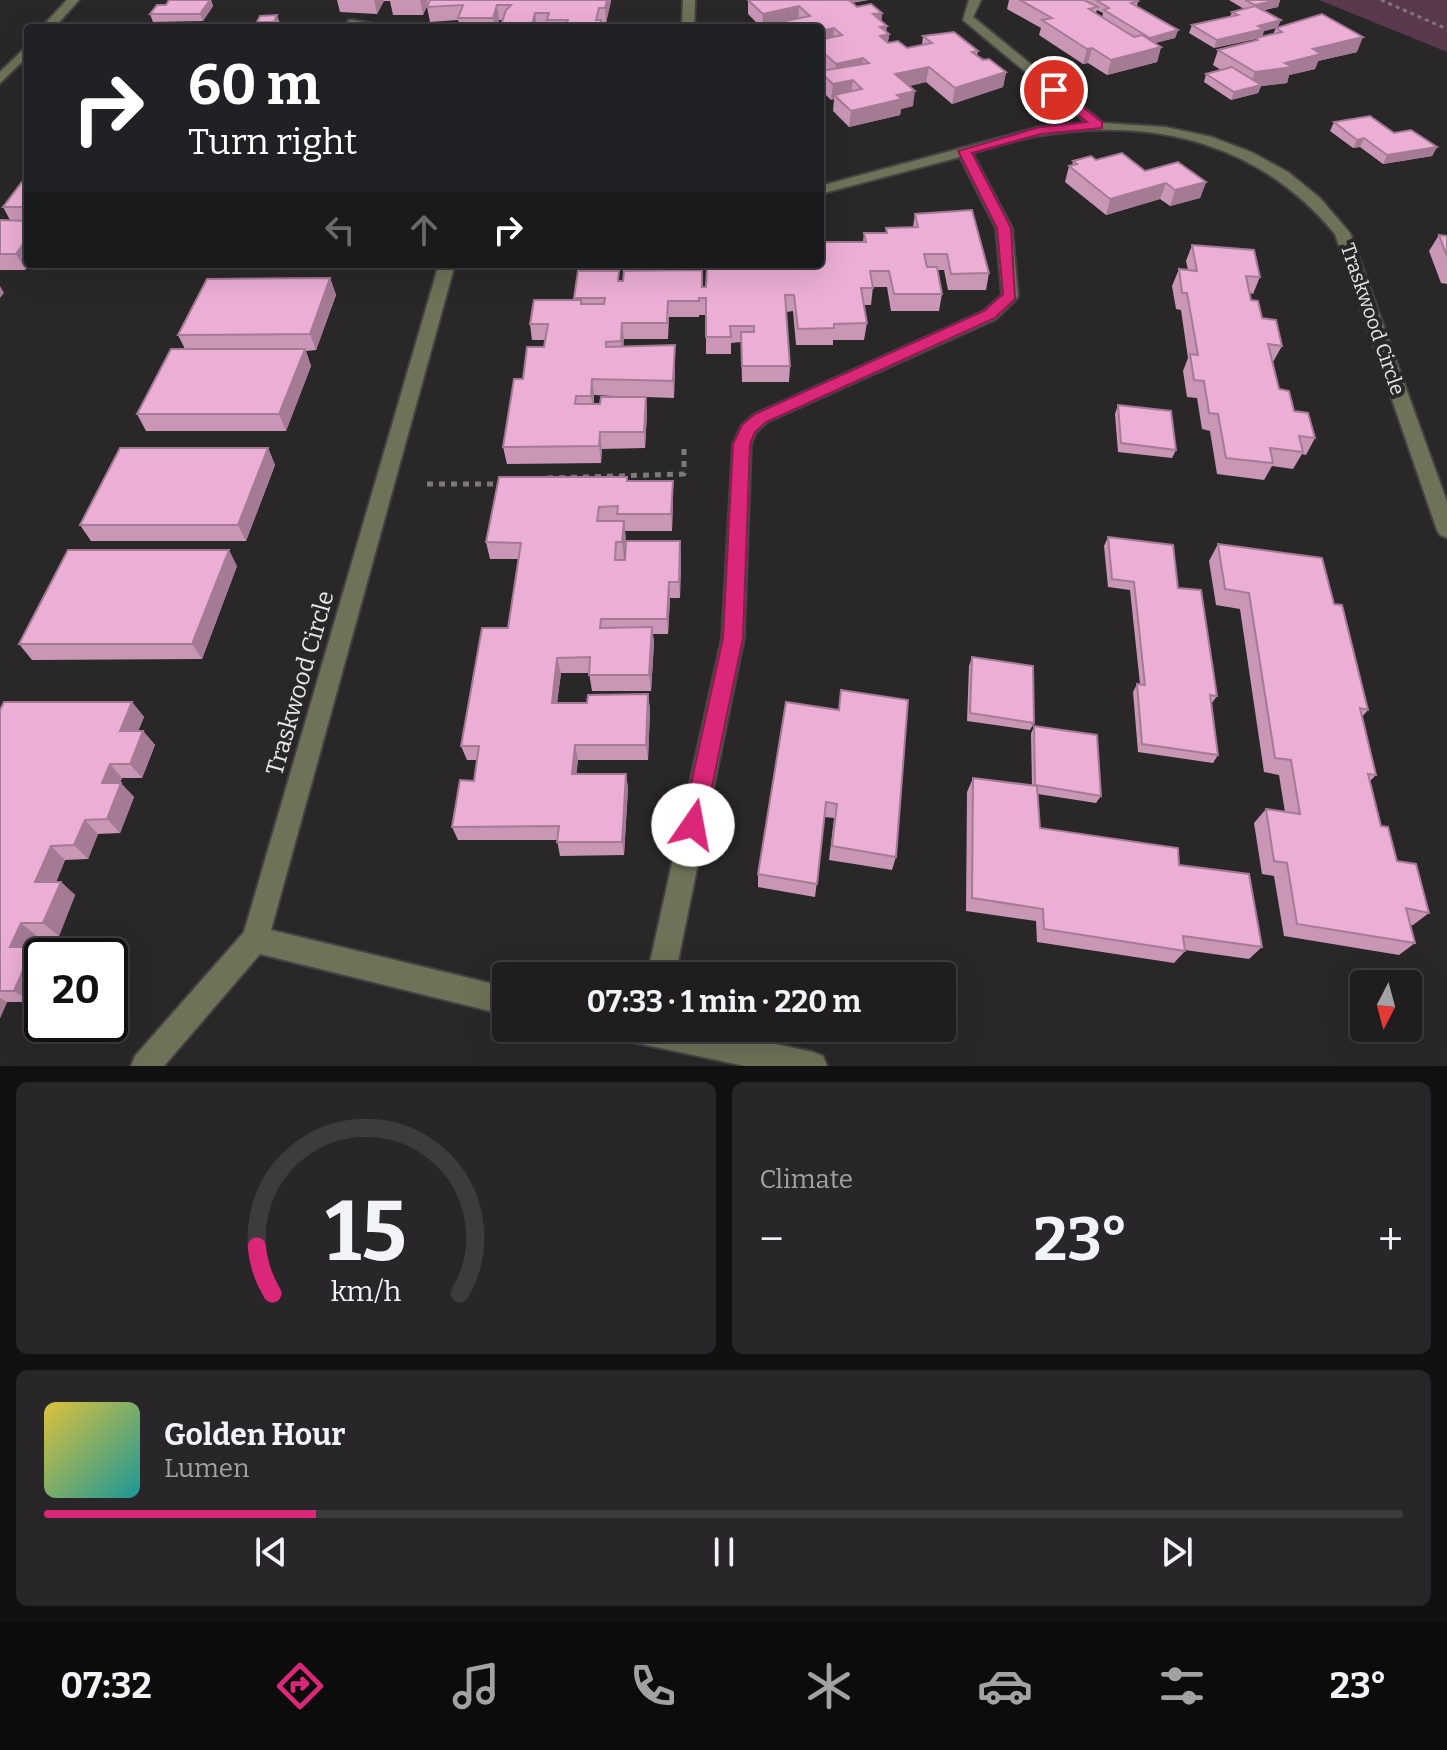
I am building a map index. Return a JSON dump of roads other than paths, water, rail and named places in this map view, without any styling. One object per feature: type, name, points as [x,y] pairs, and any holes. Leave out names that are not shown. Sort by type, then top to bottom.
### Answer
[{"type":"street","points":[[51,24],[73,0]]},
{"type":"street","points":[[688,24],[689,0]]},
{"type":"street","points":[[975,0],[967,18],[1098,125]]},
{"type":"street","points":[[0,79],[24,53]]},
{"type":"street","name":"Traskwood Circle","points":[[824,184],[1040,131],[1098,125],[1160,130],[1236,151],[1290,179],[1329,213],[1342,233],[1447,530]]},
{"type":"street","points":[[664,962],[733,638],[742,444],[748,429],[761,418],[990,315],[1010,296],[1004,228],[964,151]]},
{"type":"street","name":"Traskwood Circle","points":[[255,939],[446,268]]},
{"type":"street","points":[[145,1066],[255,939],[492,998]]},
{"type":"street","points":[[703,1042],[813,1066]]}]
